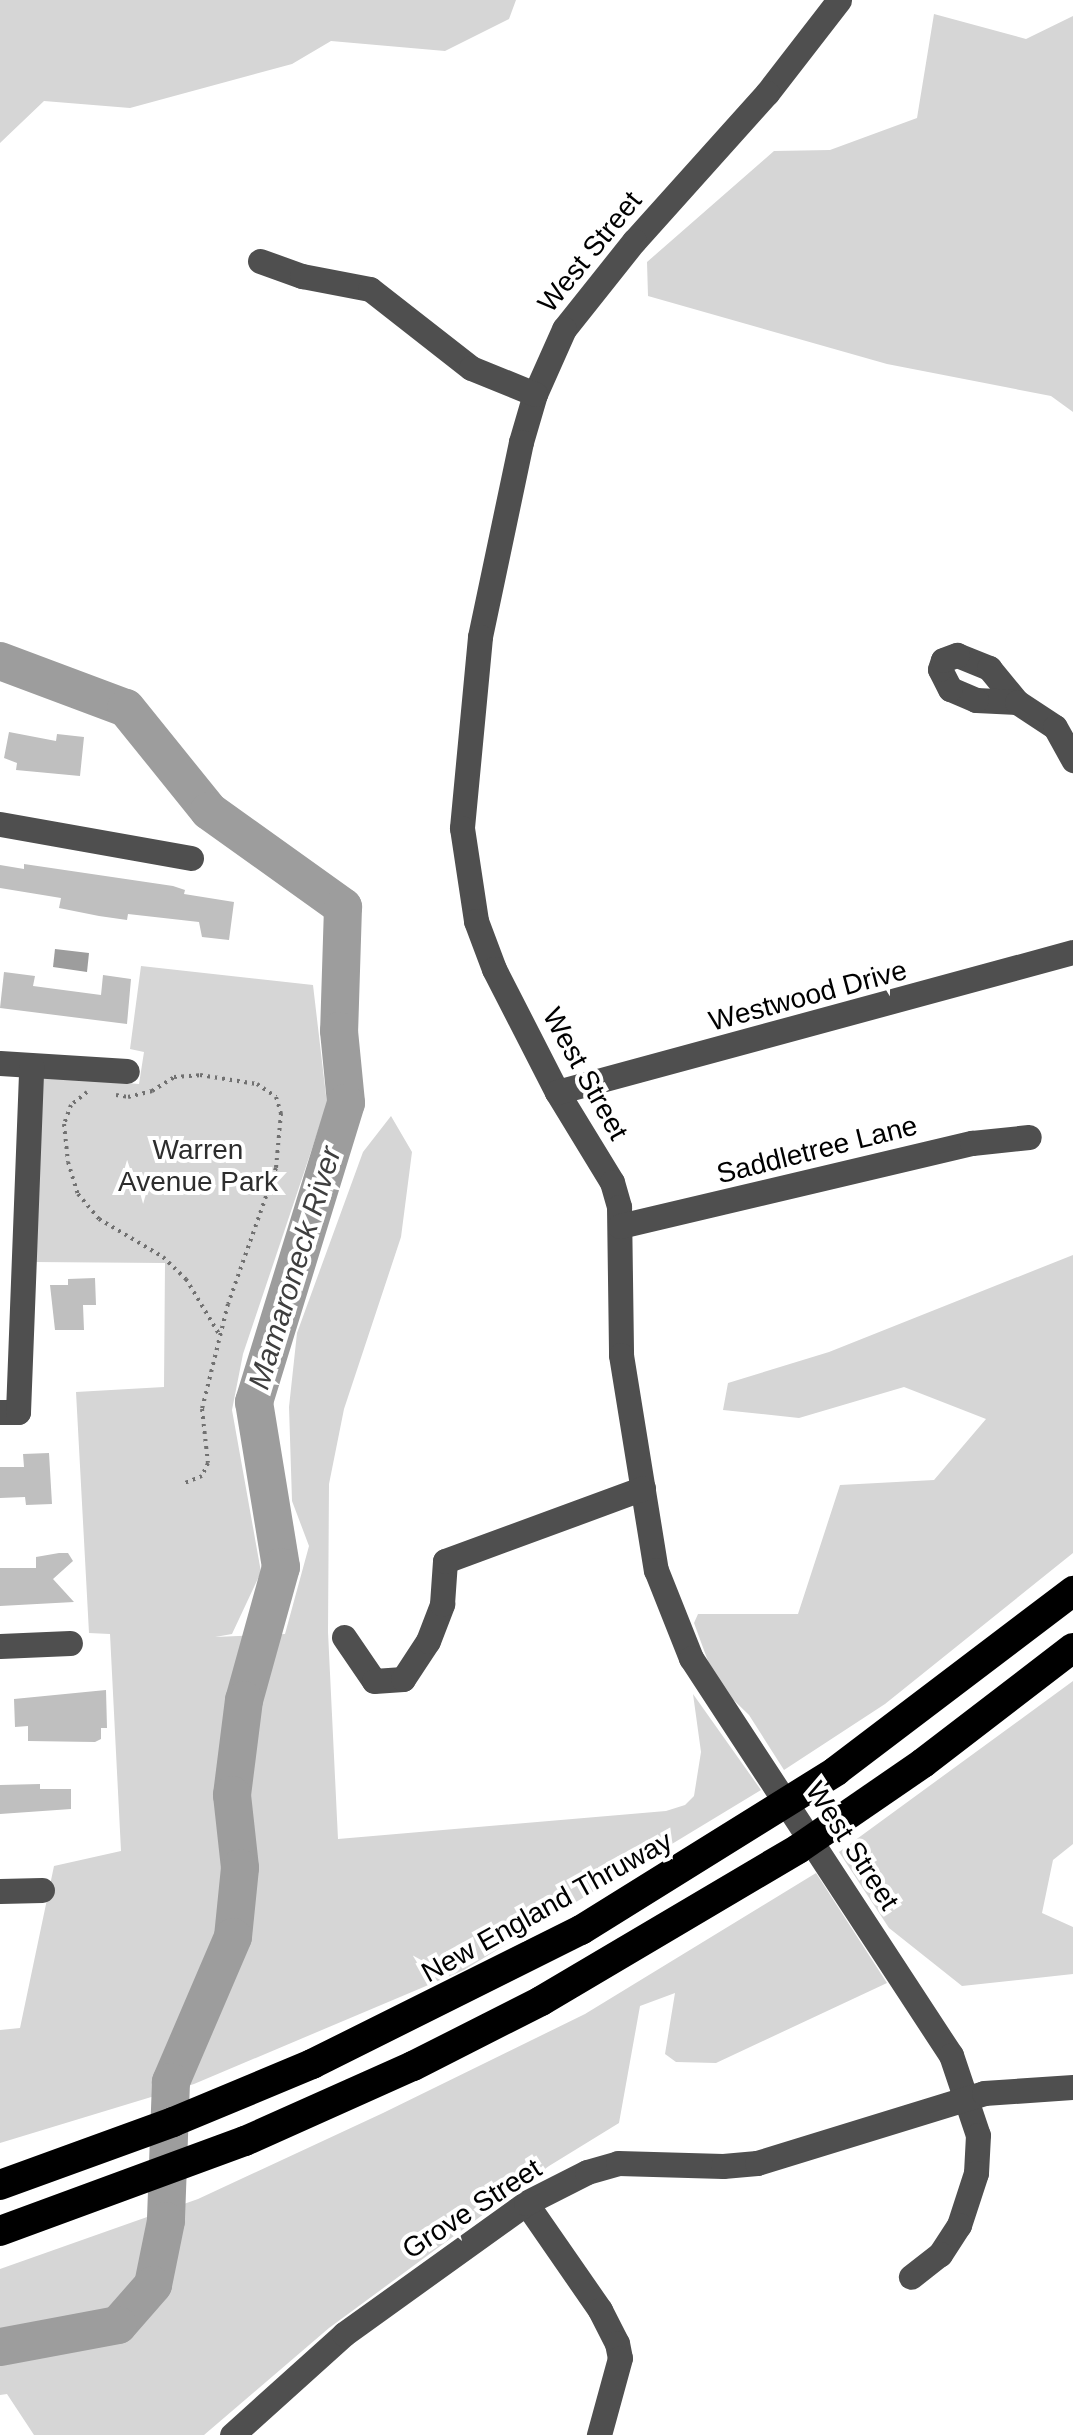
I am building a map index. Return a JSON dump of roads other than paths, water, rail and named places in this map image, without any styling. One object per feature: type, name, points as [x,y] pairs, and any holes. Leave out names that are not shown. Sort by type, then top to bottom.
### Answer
[{"type":"highway","name":"New England Thruway","points":[[0,2184],[244,2094],[465,1991],[711,1852],[897,1728],[1073,1591]]},
{"type":"highway","points":[[0,2231],[245,2141],[478,2034],[673,1927],[862,1806],[1073,1648]]},
{"type":"highway","points":[[0,2170],[104,2148]]},
{"type":"street","name":"West Street","points":[[839,0],[767,92],[634,241],[564,329],[535,394],[480,636],[462,828],[476,921],[494,969],[557,1092],[612,1182],[620,1226],[622,1355],[656,1570],[692,1658],[950,2055],[978,2136],[976,2174],[959,2224],[940,2254],[911,2277]]},
{"type":"street","points":[[260,261],[302,276],[370,289],[471,368],[535,394]]},
{"type":"street","points":[[1017,702],[1055,727],[1073,760]]},
{"type":"street","points":[[0,824],[191,858]]},
{"type":"street","name":"Westwood Drive","points":[[557,1092],[1073,952]]},
{"type":"street","points":[[0,1063],[127,1070]]},
{"type":"street","points":[[9,1412],[32,1066]]},
{"type":"street","name":"Saddletree Lane","points":[[620,1226],[796,1188],[972,1143],[1029,1137]]},
{"type":"street","points":[[344,1637],[374,1681],[403,1678],[428,1642],[442,1604],[444,1561],[643,1488]]},
{"type":"street","points":[[0,1646],[70,1643]]},
{"type":"street","points":[[0,1891],[42,1890]]},
{"type":"street","points":[[966,2099],[1073,2087]]},
{"type":"street","name":"Grove Street","points":[[232,2435],[344,2334],[526,2202],[587,2172],[618,2163],[723,2166],[758,2162],[966,2099]]},
{"type":"street","points":[[526,2202],[600,2310],[617,2343],[620,2358],[599,2435]]},
{"type":"waterway","name":"Mamaroneck River","points":[[0,661],[126,708],[209,811],[343,907],[339,1031],[346,1103],[254,1402],[281,1567],[244,1700],[232,1795],[240,1868],[233,1937],[171,2082],[166,2221],[153,2285],[118,2325],[0,2347]]},
{"type":"park label","name":"Warren Avenue Park","points":[[198,1166]]}]
